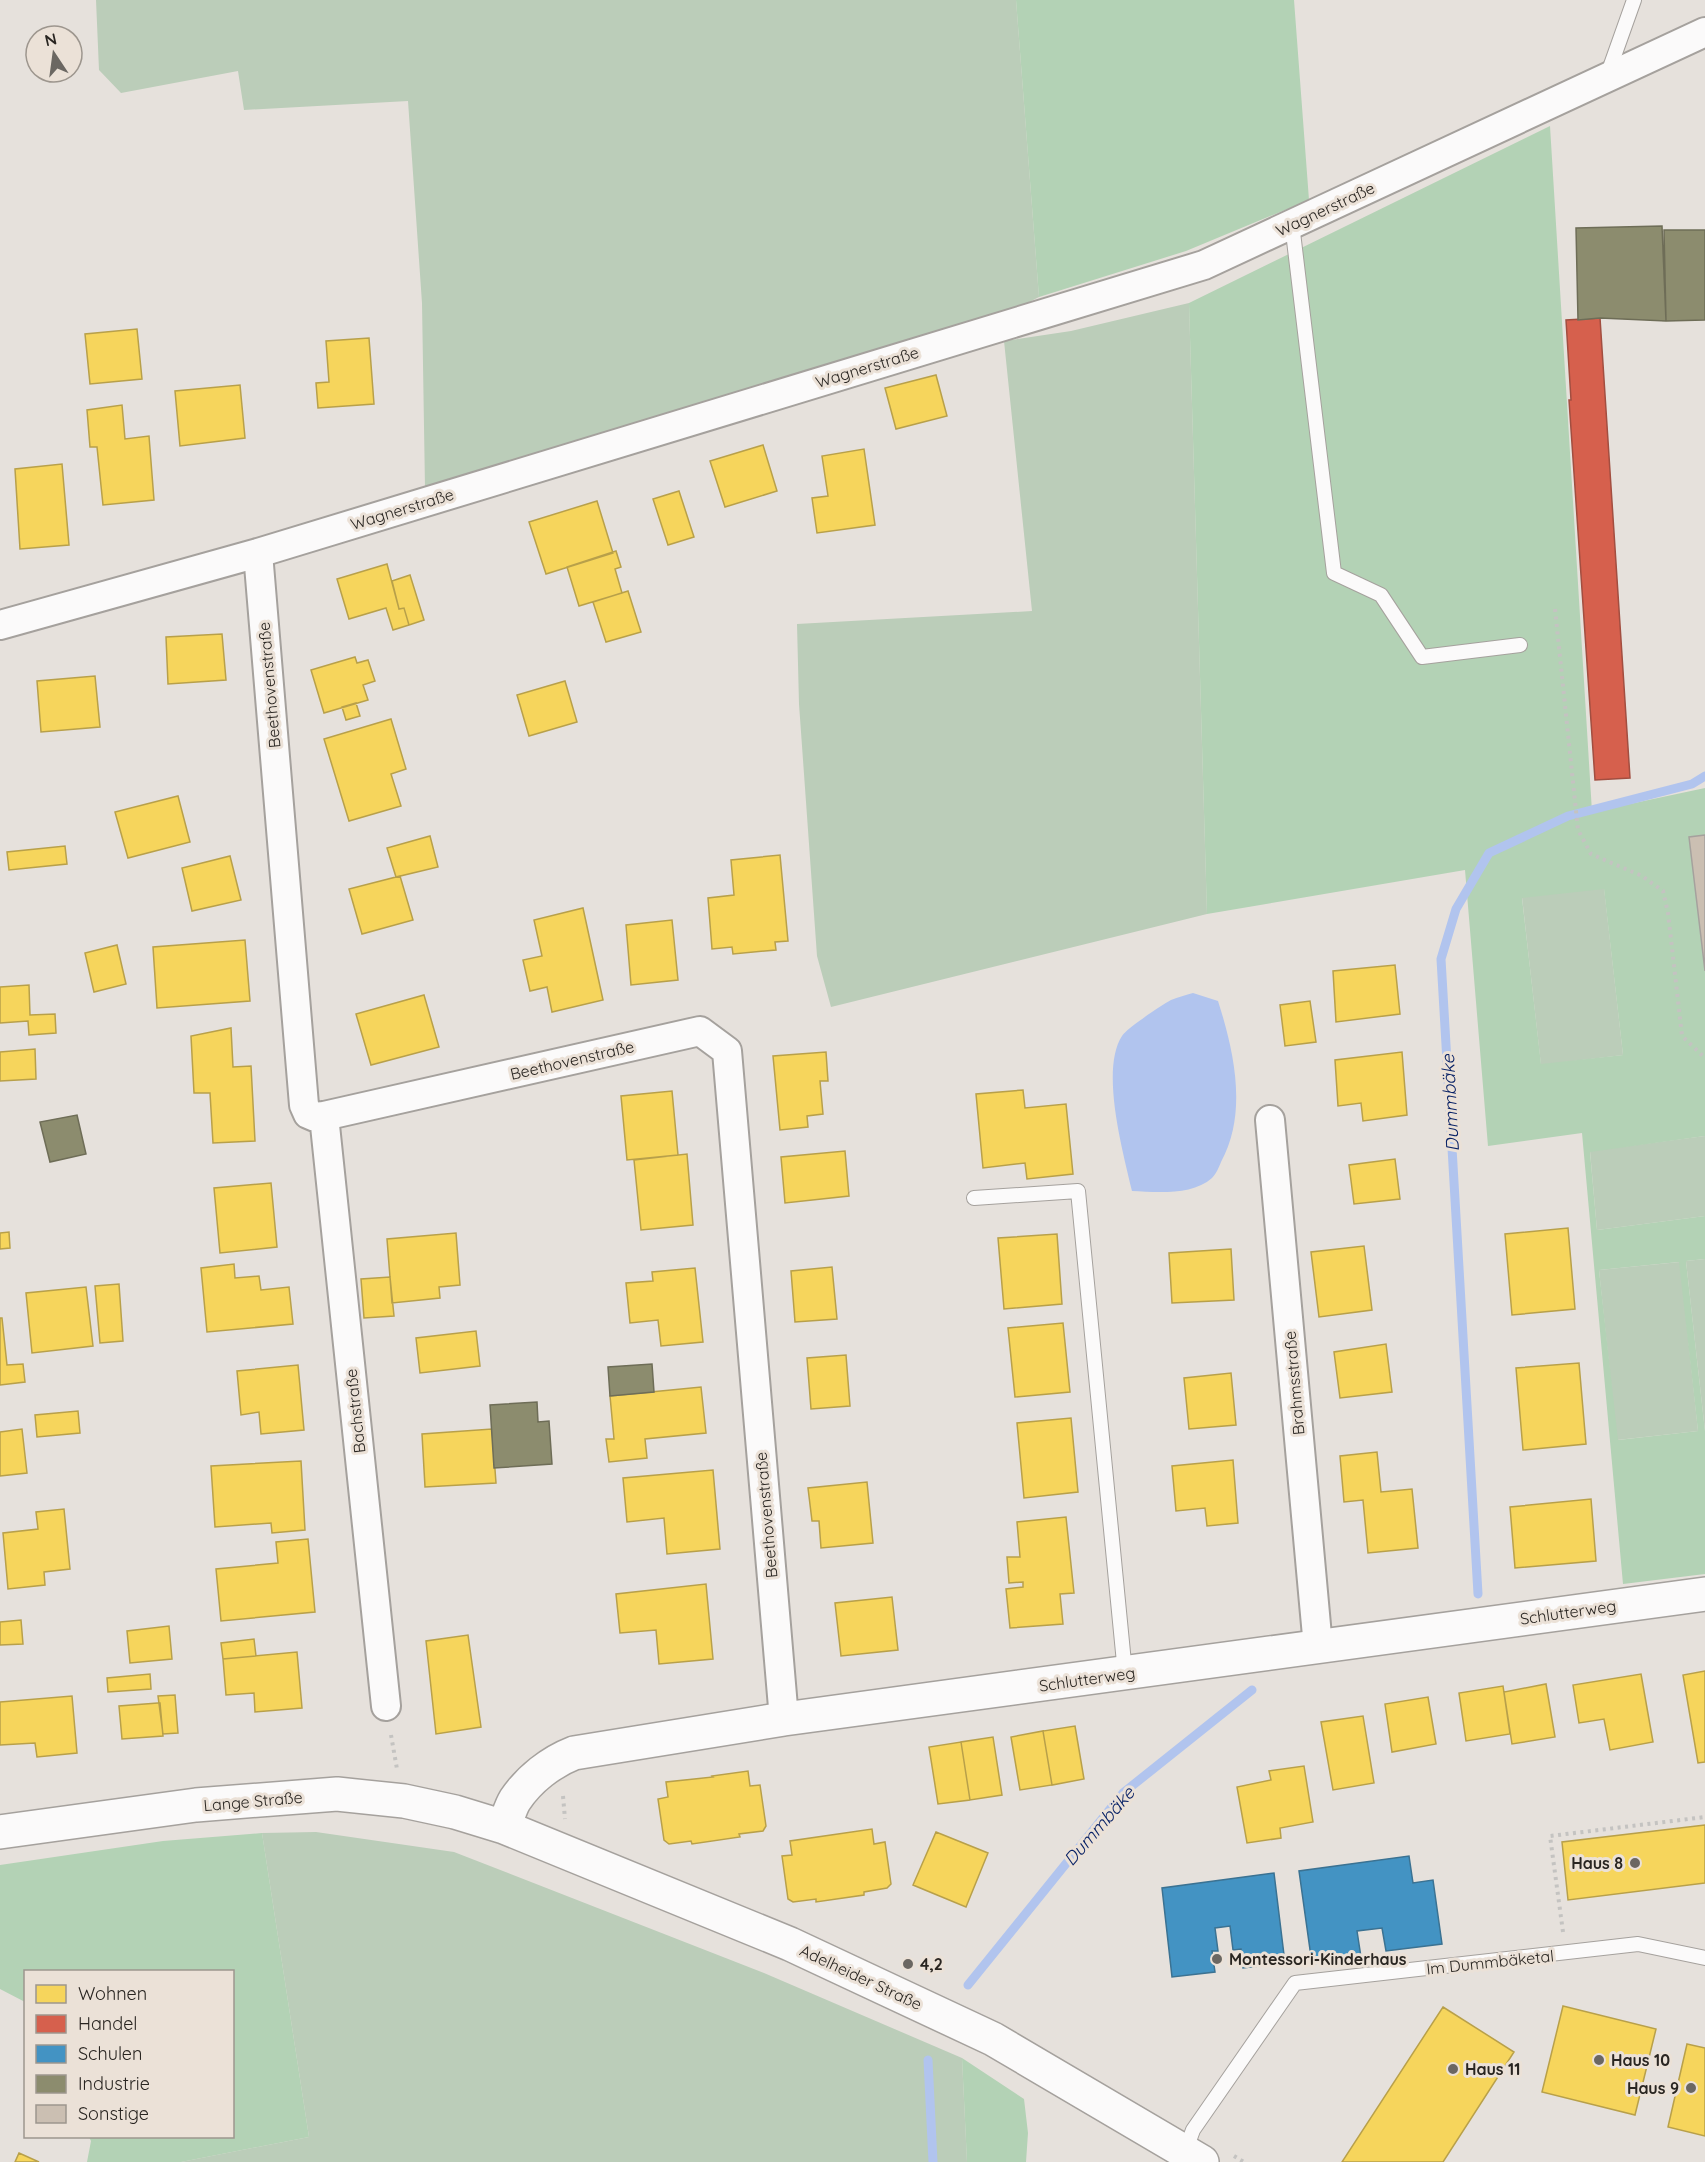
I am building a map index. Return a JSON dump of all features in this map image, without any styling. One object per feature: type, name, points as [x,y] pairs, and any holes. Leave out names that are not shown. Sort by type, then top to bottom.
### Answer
[{"type":"street","name":"Wagnerstraße","points":[[0,626],[258,553],[1204,265],[1705,32]]},
{"type":"street","name":"Beethovenstraße","points":[[258,553],[304,1105],[308,1114],[315,1117],[324,1116],[700,1031],[727,1051],[784,1719]]},
{"type":"street","name":"Bachstraße","points":[[324,1116],[386,1706]]},
{"type":"street","name":"Brahmsstraße","points":[[1270,1120],[1318,1647]]},
{"type":"street","name":"Schlutterweg","points":[[504,1827],[514,1801],[538,1775],[558,1759],[574,1753],[784,1719],[1705,1594]]},
{"type":"street","name":"Lange Straße","points":[[0,1832],[196,1805],[337,1794],[404,1801],[455,1812],[504,1827]]},
{"type":"street","name":"Adelheider Straße","points":[[504,1827],[790,1944],[993,2039],[1189,2159]]},
{"type":"lane","points":[[1606,78],[1634,0]]},
{"type":"lane","points":[[1292,224],[1334,573],[1381,594],[1422,657],[1521,645]]},
{"type":"lane","points":[[974,1198],[1078,1191],[1126,1674]]},
{"type":"lane","name":"Im Dummbäketal","points":[[1189,2159],[1193,2130],[1295,1983],[1566,1954],[1638,1944],[1705,1958]]},
{"type":"path","points":[[1555,609],[1578,830],[1591,854],[1642,876],[1663,891],[1668,913],[1682,1036],[1705,1058]]},
{"type":"path","points":[[1566,1954],[1550,1836],[1705,1817]]},
{"type":"green space","points":[[96,0],[1016,0],[1039,297],[1002,316],[425,488],[422,303],[408,101],[244,110],[238,71],[121,93],[99,70]]},
{"type":"green space","points":[[1016,0],[1294,0],[1309,200],[1186,251],[1039,297]]},
{"type":"green space","points":[[1550,126],[1592,812],[1705,788],[1705,835],[1689,837],[1705,971],[1705,1136],[1590,1152],[1597,1230],[1705,1216],[1705,1259],[1686,1261],[1705,1431],[1705,1574],[1623,1584],[1582,1133],[1488,1146],[1465,870],[1207,914],[1189,303]],"holes":[[[1604,889],[1623,1055],[1541,1064],[1522,898]],[[1679,1262],[1698,1431],[1618,1440],[1599,1270]]]},
{"type":"green space","points":[[1189,303],[1207,914],[831,1007],[817,956],[799,704],[797,624],[1032,611],[1004,341],[1071,331]]},
{"type":"green space","points":[[1604,888],[1623,1055],[1541,1065],[1522,897]]},
{"type":"green space","points":[[1705,1136],[1705,1216],[1597,1230],[1590,1151]]},
{"type":"green space","points":[[1705,1259],[1705,1431],[1686,1261]]},
{"type":"green space","points":[[1680,1262],[1698,1431],[1617,1440],[1599,1270]]},
{"type":"green space","points":[[316,1832],[454,1852],[764,1973],[962,2058],[967,2162],[181,2162],[309,2137],[262,1833]]},
{"type":"green space","points":[[262,1833],[309,2137],[181,2162],[87,2162],[91,2141],[90,2138],[234,2138],[234,1970],[24,1970],[24,2001],[0,1989],[0,1865],[163,1841]]},
{"type":"green space","points":[[962,2058],[1024,2099],[1028,2133],[1026,2162],[967,2162]]},
{"type":"water","points":[[1193,993],[1218,1001],[1229,1040],[1236,1082],[1236,1103],[1229,1143],[1216,1172],[1204,1184],[1174,1192],[1132,1191],[1115,1112],[1113,1069],[1116,1051],[1122,1036],[1137,1022],[1171,1000]]},
{"type":"building: Wohnen","points":[[137,329],[142,379],[90,384],[85,334]]},
{"type":"building: Wohnen","points":[[369,338],[374,404],[318,408],[316,383],[329,382],[326,341]]},
{"type":"building: Wohnen","points":[[936,375],[947,416],[896,429],[885,388]]},
{"type":"building: Wohnen","points":[[240,385],[245,438],[180,446],[175,391]]},
{"type":"building: Wohnen","points":[[122,405],[125,439],[149,436],[154,500],[103,505],[97,447],[90,447],[87,410]]},
{"type":"building: Wohnen","points":[[763,445],[777,491],[725,507],[710,461]]},
{"type":"building: Wohnen","points":[[864,449],[875,525],[817,533],[812,498],[828,496],[822,456]]},
{"type":"building: Wohnen","points":[[62,464],[69,545],[20,549],[15,469]]},
{"type":"building: Wohnen","points":[[679,491],[694,537],[668,545],[653,499]]},
{"type":"building: Wohnen","points":[[597,501],[613,553],[546,574],[529,522]]},
{"type":"building: Wohnen","points":[[616,551],[621,567],[615,569],[622,593],[579,606],[567,567]]},
{"type":"building: Wohnen","points":[[387,564],[399,609],[404,608],[409,625],[393,630],[386,608],[349,619],[337,579]]},
{"type":"building: Wohnen","points":[[410,575],[424,620],[409,625],[404,608],[399,609],[392,581]]},
{"type":"building: Wohnen","points":[[628,591],[641,632],[606,642],[593,602]]},
{"type":"building: Wohnen","points":[[222,634],[226,680],[168,684],[166,637]]},
{"type":"building: Wohnen","points":[[355,657],[357,663],[368,660],[375,681],[363,685],[368,700],[324,713],[311,670]]},
{"type":"building: Wohnen","points":[[95,676],[100,727],[41,732],[37,681]]},
{"type":"building: Wohnen","points":[[565,681],[577,722],[529,736],[517,695]]},
{"type":"building: Wohnen","points":[[356,703],[360,716],[346,720],[342,707]]},
{"type":"building: Wohnen","points":[[391,719],[406,769],[391,774],[401,806],[349,821],[324,739]]},
{"type":"building: Wohnen","points":[[178,796],[190,842],[128,858],[115,812]]},
{"type":"building: Wohnen","points":[[430,836],[438,867],[396,877],[387,848]]},
{"type":"building: Wohnen","points":[[65,846],[67,864],[9,870],[7,852]]},
{"type":"building: Wohnen","points":[[780,855],[788,941],[775,942],[776,950],[733,954],[732,947],[712,949],[708,898],[734,895],[731,860]]},
{"type":"building: Wohnen","points":[[230,856],[241,900],[192,911],[182,868]]},
{"type":"building: Wohnen","points":[[400,876],[413,920],[362,934],[349,889]]},
{"type":"building: Wohnen","points":[[583,908],[603,1000],[552,1012],[547,987],[530,991],[523,960],[542,956],[534,920]]},
{"type":"building: Wohnen","points":[[672,920],[678,980],[631,985],[626,925]]},
{"type":"building: Wohnen","points":[[245,940],[250,1001],[157,1008],[153,947]]},
{"type":"building: Wohnen","points":[[117,945],[126,984],[94,992],[85,953]]},
{"type":"building: Wohnen","points":[[1395,965],[1400,1014],[1336,1022],[1333,971]]},
{"type":"building: Wohnen","points":[[29,985],[30,1015],[55,1014],[56,1033],[29,1035],[28,1021],[0,1023],[0,987]]},
{"type":"building: Wohnen","points":[[424,995],[439,1047],[371,1065],[356,1014]]},
{"type":"building: Wohnen","points":[[1310,1001],[1316,1042],[1285,1046],[1280,1005]]},
{"type":"building: Wohnen","points":[[231,1028],[233,1067],[251,1066],[255,1141],[213,1143],[210,1093],[194,1093],[191,1036]]},
{"type":"building: Wohnen","points":[[35,1049],[36,1079],[0,1081],[0,1052]]},
{"type":"building: Wohnen","points":[[826,1052],[828,1081],[820,1081],[823,1114],[807,1116],[808,1127],[780,1130],[773,1056]]},
{"type":"building: Wohnen","points":[[1402,1052],[1407,1115],[1363,1121],[1361,1103],[1338,1106],[1335,1060]]},
{"type":"building: Wohnen","points":[[1023,1090],[1025,1108],[1066,1104],[1073,1174],[1027,1179],[1025,1163],[983,1168],[976,1094]]},
{"type":"building: Wohnen","points":[[672,1091],[678,1155],[627,1160],[621,1096]]},
{"type":"building: Wohnen","points":[[845,1151],[849,1196],[785,1203],[781,1157]]},
{"type":"building: Wohnen","points":[[687,1154],[693,1225],[641,1230],[634,1160]]},
{"type":"building: Wohnen","points":[[1395,1159],[1400,1199],[1354,1204],[1349,1165]]},
{"type":"building: Wohnen","points":[[271,1183],[277,1247],[220,1253],[214,1188]]},
{"type":"building: Wohnen","points":[[1568,1228],[1575,1309],[1512,1315],[1505,1234]]},
{"type":"building: Wohnen","points":[[9,1232],[10,1248],[0,1249],[0,1233]]},
{"type":"building: Wohnen","points":[[456,1233],[460,1285],[439,1287],[440,1298],[392,1303],[387,1239]]},
{"type":"building: Wohnen","points":[[1057,1234],[1062,1304],[1004,1309],[998,1238]]},
{"type":"building: Wohnen","points":[[1364,1246],[1372,1310],[1319,1317],[1311,1252]]},
{"type":"building: Wohnen","points":[[1231,1249],[1234,1300],[1172,1303],[1169,1253]]},
{"type":"building: Wohnen","points":[[234,1264],[235,1278],[259,1276],[261,1290],[289,1287],[293,1324],[207,1332],[201,1268]]},
{"type":"building: Wohnen","points":[[832,1267],[837,1319],[795,1322],[791,1271]]},
{"type":"building: Wohnen","points":[[695,1268],[703,1342],[661,1346],[658,1320],[630,1323],[626,1283],[653,1281],[652,1272]]},
{"type":"building: Wohnen","points":[[390,1277],[394,1316],[364,1318],[361,1279]]},
{"type":"building: Wohnen","points":[[119,1284],[123,1341],[100,1343],[95,1286]]},
{"type":"building: Wohnen","points":[[86,1287],[93,1346],[32,1353],[26,1293]]},
{"type":"building: Wohnen","points":[[0,1318],[2,1318],[7,1365],[23,1364],[25,1382],[0,1385]]},
{"type":"building: Wohnen","points":[[1063,1323],[1070,1392],[1015,1397],[1008,1328]]},
{"type":"building: Wohnen","points":[[476,1331],[480,1366],[420,1373],[416,1338]]},
{"type":"building: Wohnen","points":[[1386,1344],[1392,1392],[1340,1398],[1334,1352]]},
{"type":"building: Wohnen","points":[[846,1355],[850,1406],[811,1409],[807,1358]]},
{"type":"building: Wohnen","points":[[1579,1363],[1586,1444],[1523,1450],[1516,1368]]},
{"type":"building: Wohnen","points":[[298,1365],[304,1430],[261,1434],[259,1412],[241,1415],[237,1371]]},
{"type":"building: Wohnen","points":[[1231,1373],[1236,1425],[1189,1429],[1184,1378]]},
{"type":"building: Wohnen","points":[[701,1387],[706,1433],[645,1439],[647,1458],[609,1462],[606,1439],[614,1439],[610,1396]]},
{"type":"building: Wohnen","points":[[78,1411],[80,1433],[37,1437],[35,1415]]},
{"type":"building: Wohnen","points":[[1071,1418],[1078,1492],[1024,1498],[1017,1423]]},
{"type":"building: Wohnen","points":[[22,1429],[27,1473],[0,1476],[0,1432]]},
{"type":"building: Wohnen","points":[[492,1429],[496,1483],[425,1487],[422,1434]]},
{"type":"building: Wohnen","points":[[1377,1452],[1381,1492],[1412,1489],[1418,1548],[1368,1553],[1363,1500],[1344,1502],[1340,1456]]},
{"type":"building: Wohnen","points":[[1233,1460],[1238,1523],[1207,1526],[1205,1508],[1176,1511],[1172,1466]]},
{"type":"building: Wohnen","points":[[301,1461],[305,1530],[272,1533],[271,1523],[215,1527],[211,1466]]},
{"type":"building: Wohnen","points":[[713,1470],[720,1549],[667,1554],[664,1518],[627,1522],[623,1478]]},
{"type":"building: Wohnen","points":[[867,1482],[873,1543],[821,1548],[819,1521],[812,1521],[808,1488]]},
{"type":"building: Wohnen","points":[[1591,1499],[1596,1561],[1515,1568],[1510,1507]]},
{"type":"building: Wohnen","points":[[64,1509],[70,1569],[44,1572],[45,1585],[8,1589],[3,1533],[38,1529],[36,1512]]},
{"type":"building: Wohnen","points":[[1066,1517],[1074,1593],[1060,1594],[1063,1624],[1010,1628],[1006,1589],[1023,1587],[1023,1582],[1009,1583],[1007,1557],[1020,1557],[1017,1522]]},
{"type":"building: Wohnen","points":[[308,1539],[315,1612],[221,1621],[216,1569],[278,1563],[276,1542]]},
{"type":"building: Wohnen","points":[[706,1584],[713,1659],[659,1664],[656,1630],[620,1633],[616,1594]]},
{"type":"building: Wohnen","points":[[892,1597],[898,1650],[841,1656],[835,1603]]},
{"type":"building: Wohnen","points":[[21,1620],[23,1644],[0,1645],[0,1622]]},
{"type":"building: Wohnen","points":[[169,1626],[172,1659],[130,1663],[127,1631]]},
{"type":"building: Wohnen","points":[[468,1635],[481,1727],[436,1734],[426,1641]]},
{"type":"building: Wohnen","points":[[254,1639],[256,1656],[223,1659],[221,1643]]},
{"type":"building: Wohnen","points":[[297,1652],[302,1708],[255,1712],[254,1693],[226,1695],[223,1659]]},
{"type":"building: Wohnen","points":[[1705,1671],[1705,1762],[1698,1763],[1683,1675]]},
{"type":"building: Wohnen","points":[[150,1674],[151,1689],[108,1692],[107,1678]]},
{"type":"building: Wohnen","points":[[1641,1674],[1653,1742],[1610,1750],[1604,1719],[1579,1723],[1573,1685]]},
{"type":"building: Wohnen","points":[[1546,1684],[1555,1737],[1512,1744],[1504,1692]]},
{"type":"building: Wohnen","points":[[1503,1686],[1510,1734],[1466,1741],[1459,1693]]},
{"type":"building: Wohnen","points":[[175,1695],[178,1733],[163,1734],[158,1696]]},
{"type":"building: Wohnen","points":[[72,1696],[77,1753],[37,1757],[35,1743],[0,1745],[0,1702]]},
{"type":"building: Wohnen","points":[[1428,1697],[1436,1744],[1392,1752],[1385,1704]]},
{"type":"building: Wohnen","points":[[160,1703],[163,1736],[122,1739],[119,1706]]},
{"type":"building: Wohnen","points":[[1363,1716],[1374,1783],[1333,1790],[1321,1722]]},
{"type":"building: Wohnen","points":[[1075,1726],[1084,1779],[1052,1785],[1043,1731]]},
{"type":"building: Wohnen","points":[[1043,1731],[1052,1785],[1020,1790],[1011,1737]]},
{"type":"building: Wohnen","points":[[993,1737],[1002,1795],[970,1800],[961,1742]]},
{"type":"building: Wohnen","points":[[961,1742],[970,1800],[938,1804],[929,1747]]},
{"type":"building: Wohnen","points":[[1304,1766],[1313,1822],[1280,1828],[1281,1838],[1247,1843],[1237,1787],[1271,1780],[1269,1771]]},
{"type":"building: Wohnen","points":[[748,1771],[750,1786],[760,1785],[766,1826],[763,1831],[692,1844],[691,1841],[669,1844],[664,1840],[658,1799],[668,1797],[666,1782]]},
{"type":"building: Wohnen","name":"Haus 8","points":[[1705,1825],[1705,1883],[1568,1900],[1562,1842]]},
{"type":"building: Wohnen","points":[[872,1829],[874,1844],[885,1842],[891,1884],[887,1888],[864,1892],[864,1895],[816,1902],[816,1899],[793,1902],[788,1899],[782,1856],[792,1855],[790,1841]]},
{"type":"building: Wohnen","points":[[936,1832],[988,1853],[966,1907],[913,1885]]},
{"type":"building: Wohnen","name":"Haus 10","points":[[1563,2006],[1656,2029],[1635,2115],[1542,2092]]},
{"type":"building: Wohnen","name":"Haus 11","points":[[1443,2007],[1514,2052],[1443,2162],[1342,2162]]},
{"type":"building: Wohnen","name":"Haus 9","points":[[1687,2044],[1705,2048],[1705,2136],[1668,2127]]},
{"type":"building: Wohnen","points":[[19,2153],[39,2162],[15,2162]]},
{"type":"building: Handel","points":[[1600,318],[1630,778],[1595,780],[1569,400],[1571,400],[1566,320]]},
{"type":"building: Schulen","points":[[1409,1856],[1413,1883],[1433,1880],[1442,1944],[1386,1951],[1382,1928],[1357,1931],[1361,1957],[1312,1964],[1299,1871]]},
{"type":"building: Schulen","points":[[1274,1873],[1285,1963],[1243,1968],[1241,1949],[1233,1950],[1230,1926],[1215,1928],[1218,1951],[1212,1951],[1215,1972],[1172,1977],[1162,1888]]},
{"type":"building: Industrie","points":[[1662,226],[1666,321],[1600,318],[1578,320],[1576,228]]},
{"type":"building: Industrie","points":[[1664,230],[1705,230],[1705,320],[1666,321]]},
{"type":"building: Industrie","points":[[77,1115],[86,1154],[50,1162],[40,1122]]},
{"type":"building: Industrie","points":[[652,1364],[654,1392],[610,1396],[608,1367]]},
{"type":"building: Industrie","points":[[537,1402],[538,1422],[549,1421],[552,1464],[494,1468],[490,1405]]},
{"type":"building: Sonstige","points":[[1705,835],[1705,971],[1689,837]]},
{"type":"waterway","name":"Dummbäke","points":[[1478,1594],[1441,959],[1456,909],[1489,853],[1568,816],[1692,784],[1705,776]]},
{"type":"waterway","name":"Dummbäke","points":[[968,1985],[1123,1793],[1252,1690]]},
{"type":"waterway","name":"Dummbäke","points":[[928,2060],[933,2162]]},
{"type":"place","name":"Haus 8","points":[[1635,1863]]},
{"type":"place","name":"Montessori-Kinderhaus","points":[[1217,1959]]},
{"type":"place","name":"4,2","points":[[908,1964]]},
{"type":"place","name":"Haus 10","points":[[1599,2060]]},
{"type":"place","name":"Haus 11","points":[[1453,2069]]},
{"type":"place","name":"Haus 9","points":[[1691,2088]]}]
